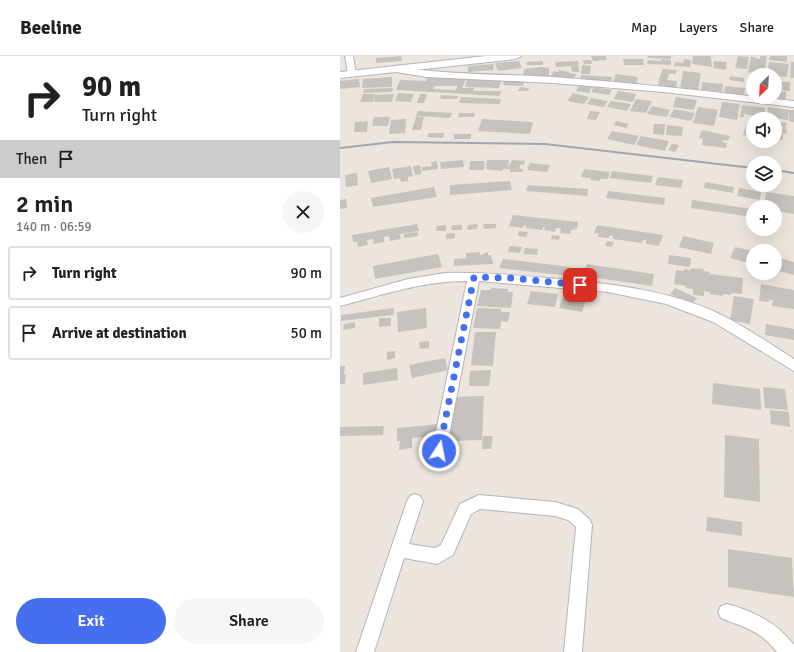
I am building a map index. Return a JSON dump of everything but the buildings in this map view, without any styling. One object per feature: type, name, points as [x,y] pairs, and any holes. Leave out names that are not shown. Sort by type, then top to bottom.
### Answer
[{"type":"street","points":[[349,56],[352,74]]},
{"type":"street","points":[[340,75],[399,70],[516,56]]},
{"type":"street","points":[[399,70],[427,74],[553,80],[639,87],[794,104]]},
{"type":"street","points":[[439,451],[474,277]]},
{"type":"street","points":[[340,302],[395,287],[432,279],[474,277],[510,278],[622,289],[685,305],[752,337],[794,366]]},
{"type":"street","points":[[364,652],[415,501]]},
{"type":"street","points":[[399,550],[437,556],[447,550],[465,509],[479,502],[555,509],[573,514],[584,526],[573,652]]},
{"type":"street","points":[[727,612],[745,617],[763,626],[781,642],[788,652]]},
{"type":"railway","points":[[340,148],[393,142],[545,144],[746,167]]},
{"type":"railway","points":[[782,171],[794,173]]},
{"type":"route","points":[[439,451],[474,277],[510,278],[580,285]]}]
